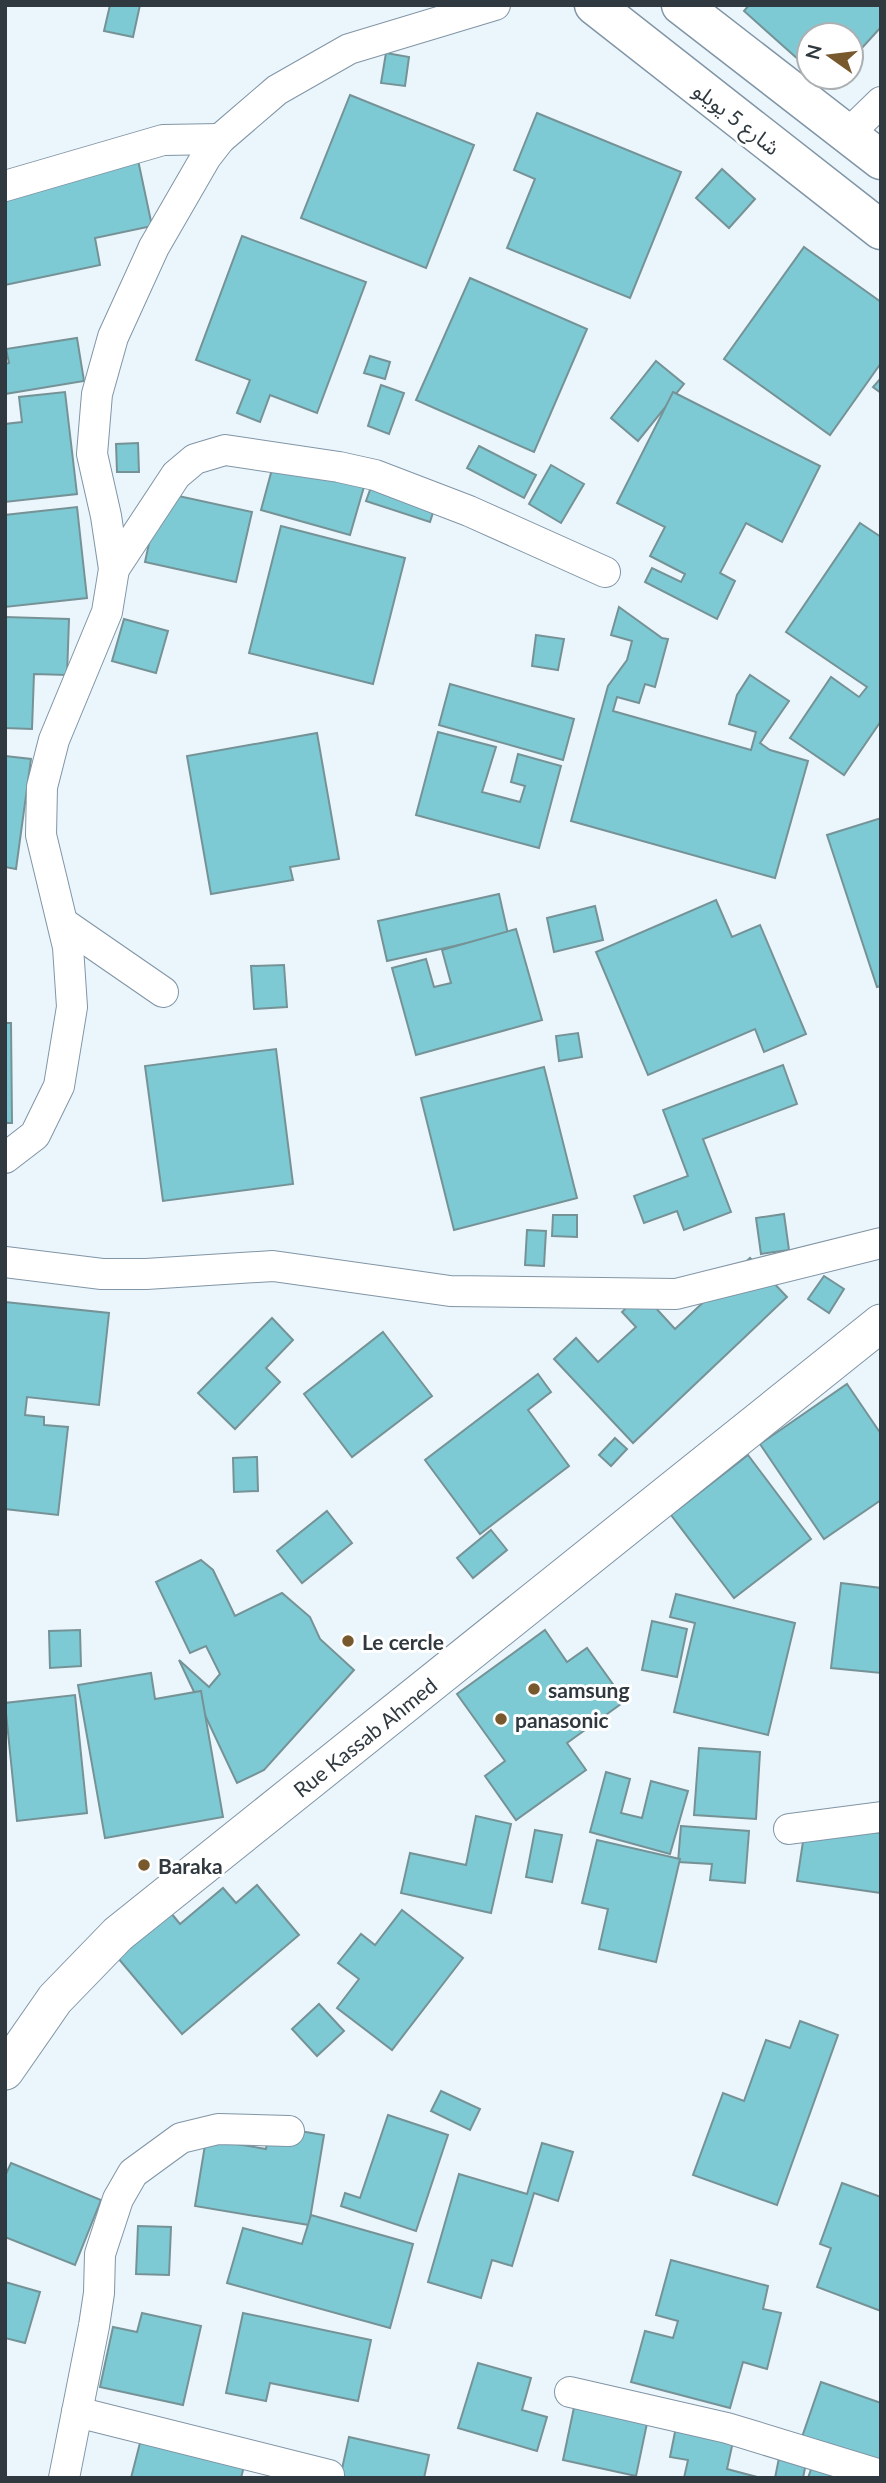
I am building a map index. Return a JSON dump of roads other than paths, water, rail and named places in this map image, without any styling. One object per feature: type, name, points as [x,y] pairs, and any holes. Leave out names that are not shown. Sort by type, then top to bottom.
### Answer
[{"type":"main road","name":"شارع 5 يويلو","points":[[594,5],[881,230]]},
{"type":"main road","points":[[681,5],[881,160]]},
{"type":"street","points":[[5,1158],[35,1135],[59,1086],[72,1007],[68,947],[41,835],[42,787],[54,740],[107,612],[114,569],[106,516],[92,454],[97,394],[113,337],[155,247],[206,157],[220,139],[277,90],[349,49],[495,5]]},
{"type":"street","points":[[848,134],[881,102]]},
{"type":"street","points":[[5,186],[163,140],[220,139]]},
{"type":"street","points":[[114,569],[176,475],[195,459],[225,450],[375,475],[469,511],[605,572]]},
{"type":"street","points":[[63,923],[163,992]]},
{"type":"street","points":[[5,1262],[102,1274],[146,1275],[273,1266],[450,1291],[676,1294],[881,1243]]},
{"type":"street","name":"Rue Kassab Ahmed","points":[[5,2071],[55,1999],[118,1934],[881,1323]]},
{"type":"street","points":[[789,1829],[881,1817]]},
{"type":"street","points":[[64,2478],[94,2326],[99,2292],[100,2254],[118,2199],[133,2173],[181,2138],[218,2129],[289,2131]]},
{"type":"street","points":[[570,2392],[727,2428],[881,2475]]},
{"type":"street","points":[[77,2412],[329,2475]]},
{"type":"place","name":"Le cercle","points":[[348,1641]]},
{"type":"place","name":"samsung","points":[[534,1689]]},
{"type":"place","name":"panasonic","points":[[501,1719]]},
{"type":"place","name":"Baraka","points":[[144,1865]]}]
